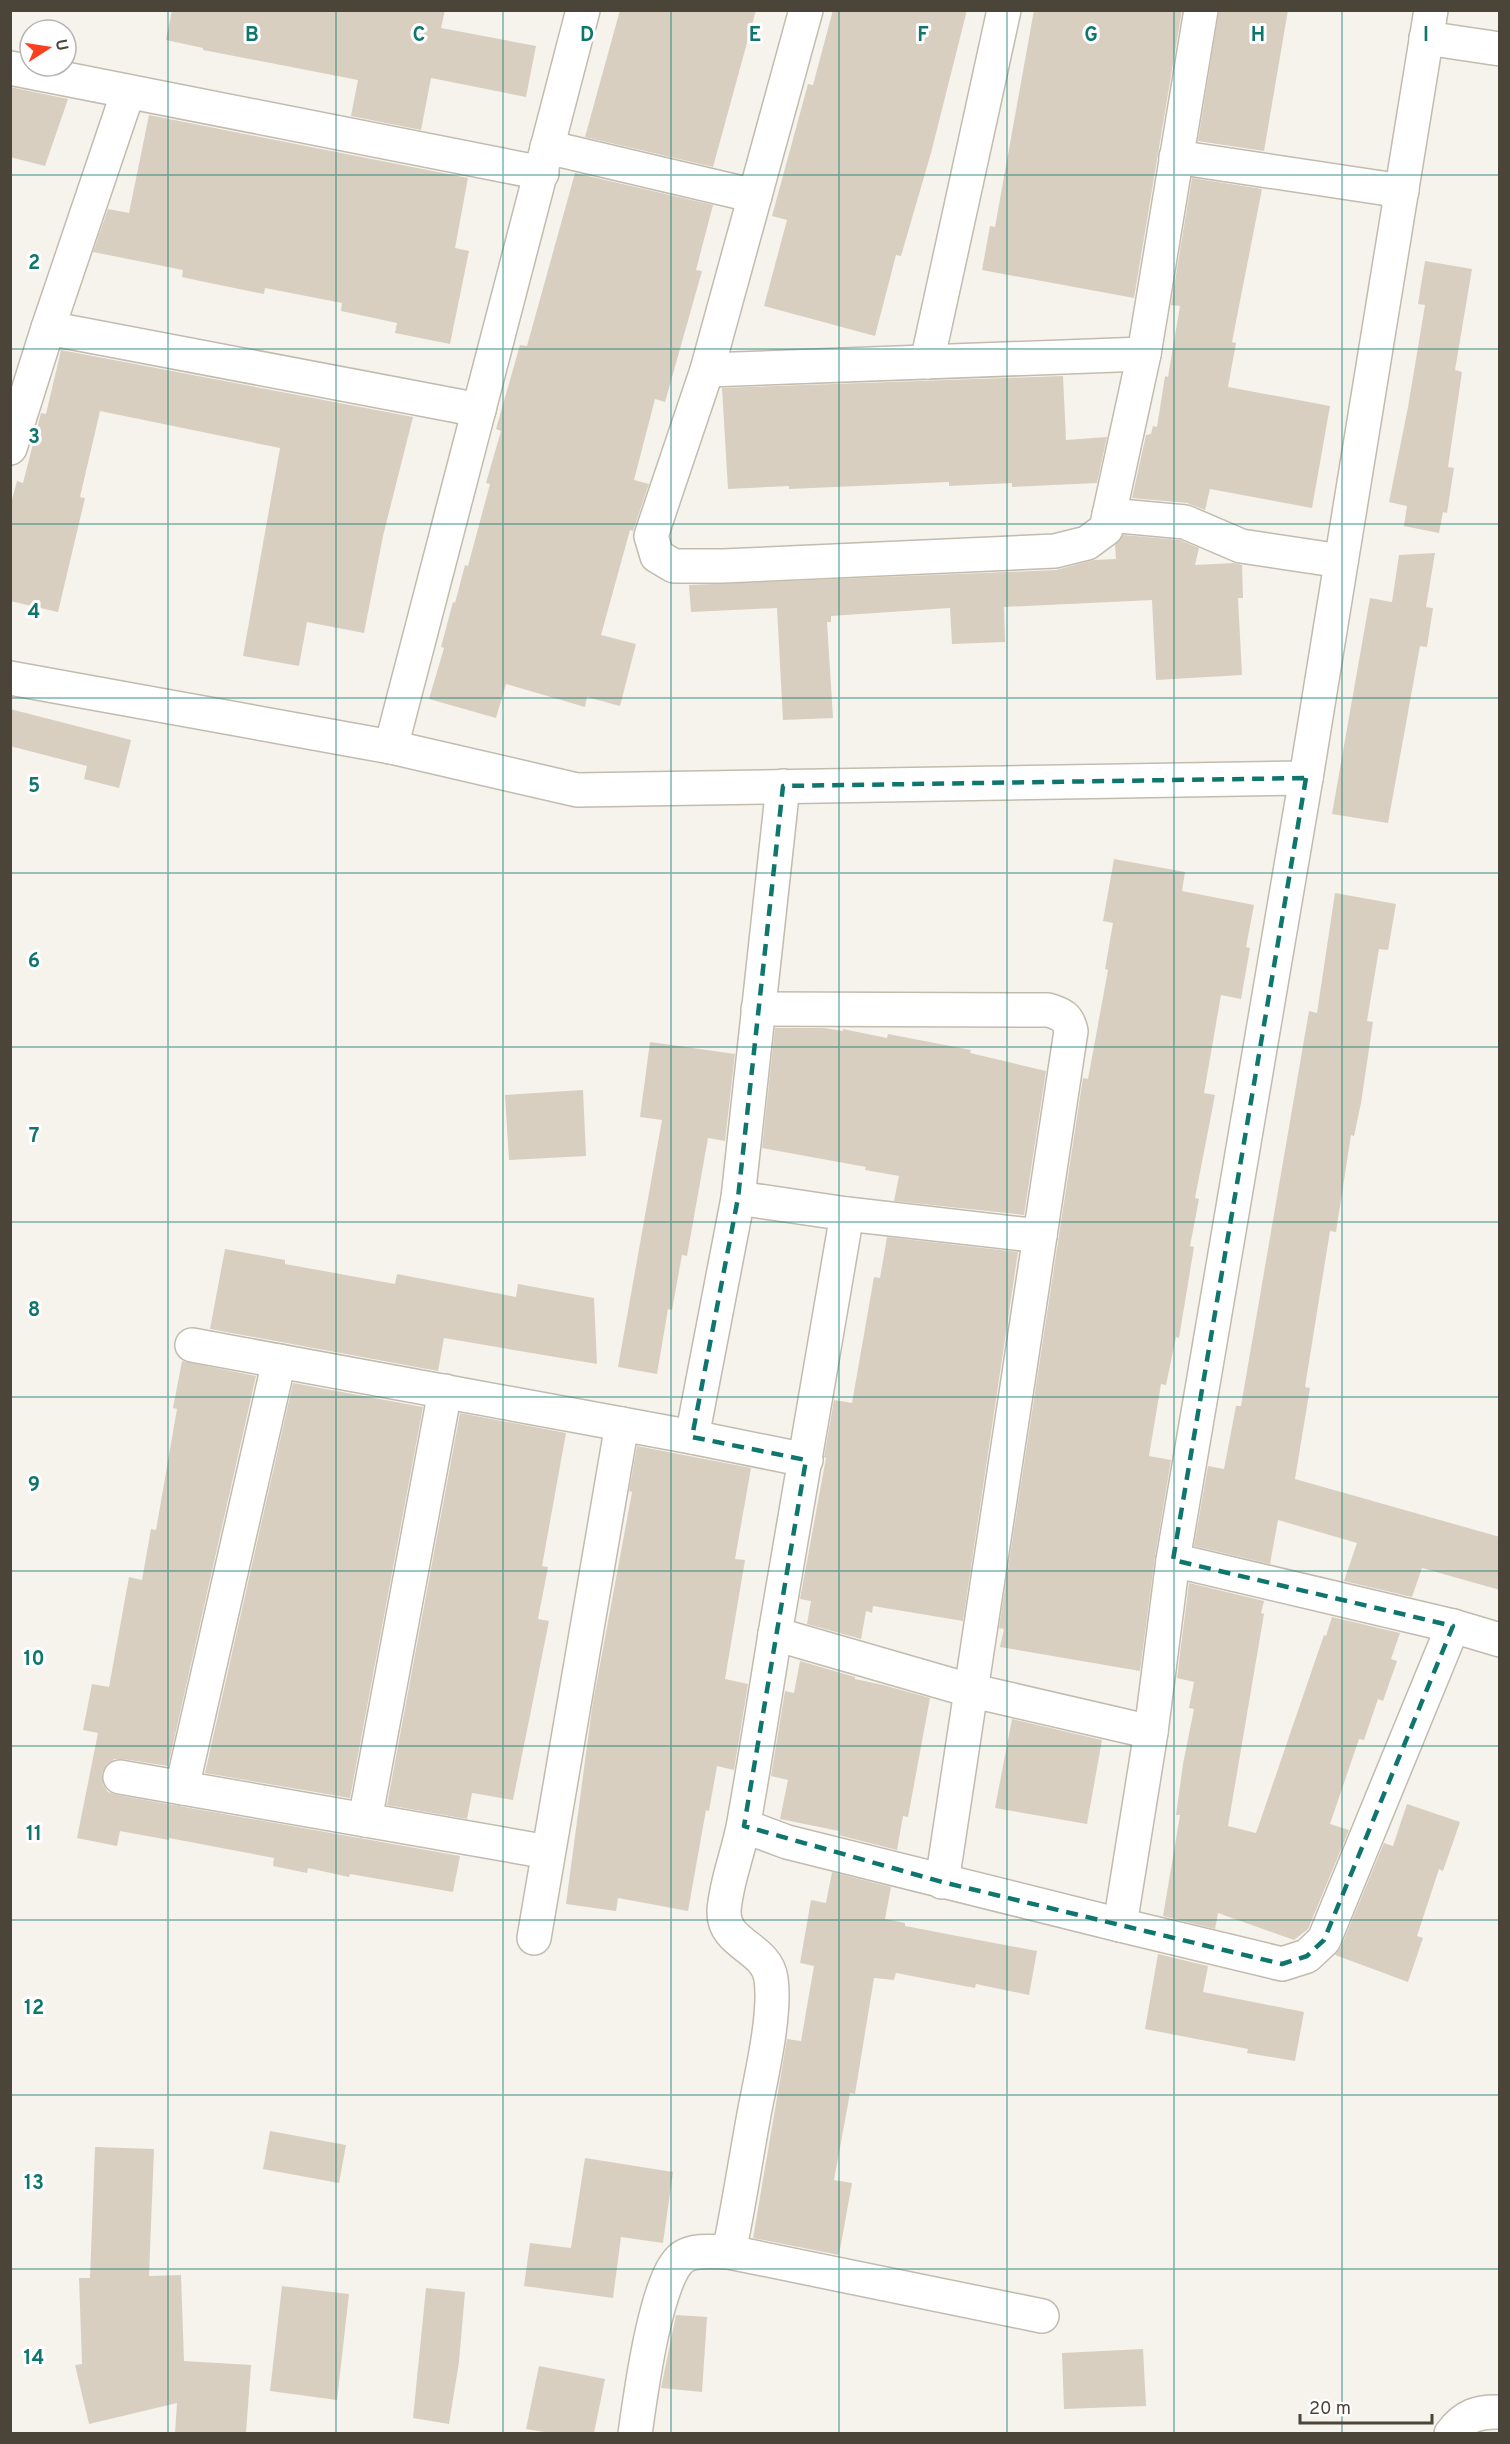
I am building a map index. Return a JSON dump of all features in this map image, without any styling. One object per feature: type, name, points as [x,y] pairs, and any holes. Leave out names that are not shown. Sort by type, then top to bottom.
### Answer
[{"type":"street","points":[[391,747],[583,10]]},
{"type":"street","points":[[806,10],[707,370],[651,536],[657,556],[674,566],[750,566],[1056,551],[1087,543],[1106,530],[1144,354],[1201,10]]},
{"type":"street","points":[[927,362],[1004,10]]},
{"type":"street","points":[[1120,1925],[1151,1732],[1173,1560],[1306,778],[1428,24],[1500,49]]},
{"type":"street","points":[[10,68],[128,92],[755,196]]},
{"type":"street","points":[[10,448],[128,92]]},
{"type":"street","points":[[1176,157],[1402,191]]},
{"type":"street","points":[[48,328],[479,411]]},
{"type":"street","points":[[707,370],[1144,354]]},
{"type":"street","points":[[1109,515],[1185,522],[1241,546],[1341,561]]},
{"type":"street","points":[[10,678],[391,747],[577,790],[1306,778]]},
{"type":"street","points":[[692,1437],[738,1198],[783,786]]},
{"type":"street","points":[[758,1009],[1048,1010],[1061,1014],[1068,1020],[1071,1031],[969,1690],[942,1882]]},
{"type":"street","points":[[738,1198],[847,1214],[1040,1236]]},
{"type":"street","points":[[729,2252],[763,2071],[772,1996],[771,1976],[765,1963],[752,1949],[729,1932],[724,1914],[728,1888],[744,1826],[847,1214]]},
{"type":"street","points":[[192,1345],[806,1460]]},
{"type":"street","points":[[182,1788],[279,1361]]},
{"type":"street","points":[[365,1820],[444,1391]]},
{"type":"street","points":[[534,1938],[622,1424]]},
{"type":"street","points":[[1173,1560],[1453,1626],[1500,1640]]},
{"type":"street","points":[[744,1826],[788,1842],[942,1882],[1282,1964],[1307,1956],[1324,1940],[1453,1626]]},
{"type":"street","points":[[775,1634],[969,1690],[1151,1732]]},
{"type":"street","points":[[120,1777],[548,1852]]},
{"type":"street","points":[[635,2433],[652,2337],[664,2289],[674,2264],[684,2255],[729,2252],[1042,2316]]},
{"type":"street","points":[[1450,2433],[1458,2423],[1469,2416],[1482,2411],[1500,2412]]},
{"type":"highlighted area","points":[[1306,778],[1173,1560],[1453,1626],[1324,1940],[1307,1956],[1282,1964],[942,1882],[744,1826],[806,1460],[692,1437],[738,1198],[783,786]]},
{"type":"building","points":[[172,10],[445,10],[441,28],[536,46],[526,97],[431,78],[421,130],[351,116],[358,80],[203,50],[203,48],[166,40]]},
{"type":"building","points":[[620,10],[756,10],[713,167],[585,137]]},
{"type":"building","points":[[833,10],[967,10],[931,153],[901,256],[896,255],[875,336],[764,306],[787,220],[772,216],[808,84],[813,85]]},
{"type":"building","points":[[1034,10],[1182,10],[1134,298],[982,270],[990,226],[995,227]]},
{"type":"building","points":[[1219,10],[1288,10],[1264,151],[1198,141]]},
{"type":"building","points":[[10,87],[68,99],[45,166],[10,157]]},
{"type":"building","points":[[149,115],[468,178],[455,248],[469,251],[450,344],[395,333],[397,323],[341,311],[342,303],[265,288],[264,294],[200,281],[182,277],[183,270],[93,252],[108,209],[129,213]]},
{"type":"building","points":[[575,173],[713,205],[696,270],[702,271],[665,402],[655,399],[634,480],[649,484],[633,531],[630,530],[601,635],[636,644],[620,706],[587,697],[585,707],[506,684],[496,718],[429,699],[444,648],[441,647],[453,602],[455,603],[465,565],[468,566],[490,484],[486,483],[501,431],[496,429],[520,345],[527,346]]},
{"type":"building","points":[[1192,178],[1262,189],[1232,342],[1236,343],[1228,387],[1330,406],[1312,508],[1210,489],[1205,510],[1187,503],[1132,498],[1146,435],[1151,434],[1153,426],[1157,427],[1165,376],[1168,377],[1180,306],[1171,305]]},
{"type":"building","points":[[1425,261],[1472,269],[1455,370],[1462,372],[1448,467],[1454,468],[1447,513],[1443,512],[1439,533],[1404,526],[1407,506],[1389,502],[1425,305],[1418,304]]},
{"type":"building","points":[[61,350],[413,417],[383,536],[364,633],[307,622],[299,666],[243,656],[280,448],[100,411],[80,497],[85,498],[58,612],[10,601],[10,507],[17,481],[23,483],[41,413],[46,414]]},
{"type":"building","points":[[1063,376],[1066,440],[1107,437],[1097,483],[1012,487],[1012,483],[949,486],[949,482],[789,489],[789,486],[728,489],[722,388]]},
{"type":"building","points":[[1123,535],[1180,540],[1199,548],[1195,565],[1234,563],[1242,565],[1243,598],[1238,598],[1242,675],[1156,680],[1152,600],[1004,607],[1005,642],[952,644],[950,608],[831,616],[831,622],[827,622],[833,718],[783,720],[777,608],[691,612],[689,585],[1056,570],[1094,560],[1116,559],[1115,545]]},
{"type":"building","points":[[1435,553],[1426,607],[1433,608],[1427,647],[1420,646],[1388,823],[1332,814],[1370,598],[1392,602],[1399,555]]},
{"type":"building","points":[[10,709],[131,740],[119,788],[84,779],[87,766],[10,746]]},
{"type":"building","points":[[1114,859],[1185,872],[1182,891],[1254,905],[1246,947],[1250,948],[1241,999],[1221,995],[1204,1093],[1215,1095],[1195,1198],[1199,1199],[1190,1246],[1194,1247],[1179,1338],[1176,1337],[1166,1385],[1161,1384],[1149,1456],[1171,1460],[1140,1671],[1000,1647],[1004,1629],[999,1628],[1083,1078],[1088,1079],[1108,970],[1105,969],[1113,923],[1103,921]]},
{"type":"building","points":[[1335,893],[1396,904],[1388,950],[1379,949],[1367,1021],[1373,1022],[1361,1103],[1354,1136],[1351,1135],[1336,1232],[1330,1231],[1305,1387],[1310,1388],[1295,1479],[1500,1537],[1500,1590],[1422,1568],[1412,1597],[1344,1581],[1357,1543],[1278,1520],[1270,1564],[1194,1546],[1208,1466],[1224,1469],[1236,1406],[1241,1406],[1309,1011],[1317,1013]]},
{"type":"building","points":[[775,1028],[824,1028],[843,1031],[843,1029],[887,1038],[888,1034],[971,1050],[970,1053],[1046,1071],[1024,1215],[894,1201],[899,1176],[865,1170],[866,1167],[762,1148]]},
{"type":"building","points":[[650,1042],[735,1054],[725,1141],[708,1138],[687,1256],[682,1255],[672,1310],[668,1309],[657,1374],[618,1367],[662,1120],[640,1117]]},
{"type":"building","points":[[583,1090],[586,1156],[509,1160],[505,1095]]},
{"type":"building","points":[[887,1237],[1018,1252],[963,1621],[873,1606],[872,1613],[866,1611],[861,1639],[807,1624],[811,1601],[800,1599],[826,1458],[824,1457],[834,1400],[852,1403],[874,1277],[880,1278]]},
{"type":"building","points":[[225,1249],[285,1260],[285,1264],[395,1284],[397,1274],[516,1297],[518,1284],[594,1298],[597,1364],[444,1338],[438,1371],[210,1329]]},
{"type":"building","points":[[182,1361],[256,1376],[168,1766],[114,1759],[106,1765],[102,1773],[103,1784],[108,1792],[117,1795],[460,1856],[453,1892],[350,1874],[349,1877],[308,1868],[307,1873],[273,1866],[274,1858],[169,1838],[169,1840],[120,1831],[117,1846],[77,1838],[98,1733],[83,1730],[92,1684],[109,1687],[129,1577],[142,1580],[151,1529],[156,1530],[177,1409],[173,1408]]},
{"type":"building","points":[[293,1383],[423,1407],[350,1798],[205,1773]]},
{"type":"building","points":[[460,1413],[566,1433],[542,1566],[548,1567],[538,1619],[549,1621],[513,1800],[472,1793],[467,1819],[387,1805]]},
{"type":"building","points":[[637,1446],[751,1468],[735,1559],[745,1560],[725,1679],[748,1684],[734,1770],[717,1766],[709,1811],[706,1810],[688,1911],[618,1898],[616,1911],[566,1904],[592,1708],[632,1492],[629,1491]]},
{"type":"building","points":[[1189,1583],[1264,1601],[1261,1613],[1264,1614],[1228,1826],[1256,1833],[1332,1617],[1400,1633],[1391,1659],[1397,1661],[1383,1701],[1378,1699],[1364,1740],[1359,1739],[1330,1824],[1349,1830],[1308,1929],[1294,1940],[1218,1913],[1215,1929],[1163,1916],[1180,1815],[1176,1815],[1183,1764],[1194,1709],[1189,1708],[1194,1682],[1177,1678]]},
{"type":"building","points":[[800,1661],[855,1677],[855,1679],[930,1698],[908,1817],[903,1816],[897,1850],[838,1835],[839,1831],[780,1819],[788,1780],[771,1776],[785,1691],[794,1693]]},
{"type":"building","points":[[1012,1719],[1102,1740],[1087,1824],[995,1808]]},
{"type":"building","points":[[1407,1804],[1460,1822],[1443,1871],[1439,1869],[1417,1936],[1423,1938],[1408,1982],[1335,1955],[1341,1947],[1384,1843],[1393,1846]]},
{"type":"building","points":[[832,1872],[891,1887],[885,1919],[905,1923],[905,1926],[1037,1951],[1029,1995],[976,1984],[975,1988],[896,1973],[894,1980],[874,1978],[855,2094],[850,2093],[834,2180],[852,2183],[839,2255],[753,2238],[787,2039],[801,2041],[814,1966],[800,1963],[811,1900],[826,1903]]},
{"type":"building","points":[[1158,1954],[1208,1966],[1203,1992],[1304,2012],[1295,2061],[1247,2053],[1248,2049],[1145,2029]]},
{"type":"building","points":[[270,2131],[346,2145],[339,2183],[263,2169]]},
{"type":"building","points":[[95,2147],[154,2149],[149,2276],[181,2275],[184,2361],[251,2365],[246,2433],[175,2433],[177,2403],[89,2424],[75,2365],[82,2364],[79,2278],[90,2278]]},
{"type":"building","points":[[585,2158],[673,2172],[663,2243],[621,2237],[613,2298],[524,2286],[530,2243],[571,2248]]},
{"type":"building","points":[[282,2286],[349,2294],[337,2400],[270,2391]]},
{"type":"building","points":[[426,2288],[465,2292],[459,2362],[449,2424],[413,2418]]},
{"type":"building","points":[[676,2315],[707,2317],[702,2392],[661,2388]]},
{"type":"building","points":[[1143,2349],[1146,2406],[1064,2409],[1062,2353]]},
{"type":"building","points":[[539,2366],[605,2379],[594,2433],[550,2433],[526,2429]]}]
